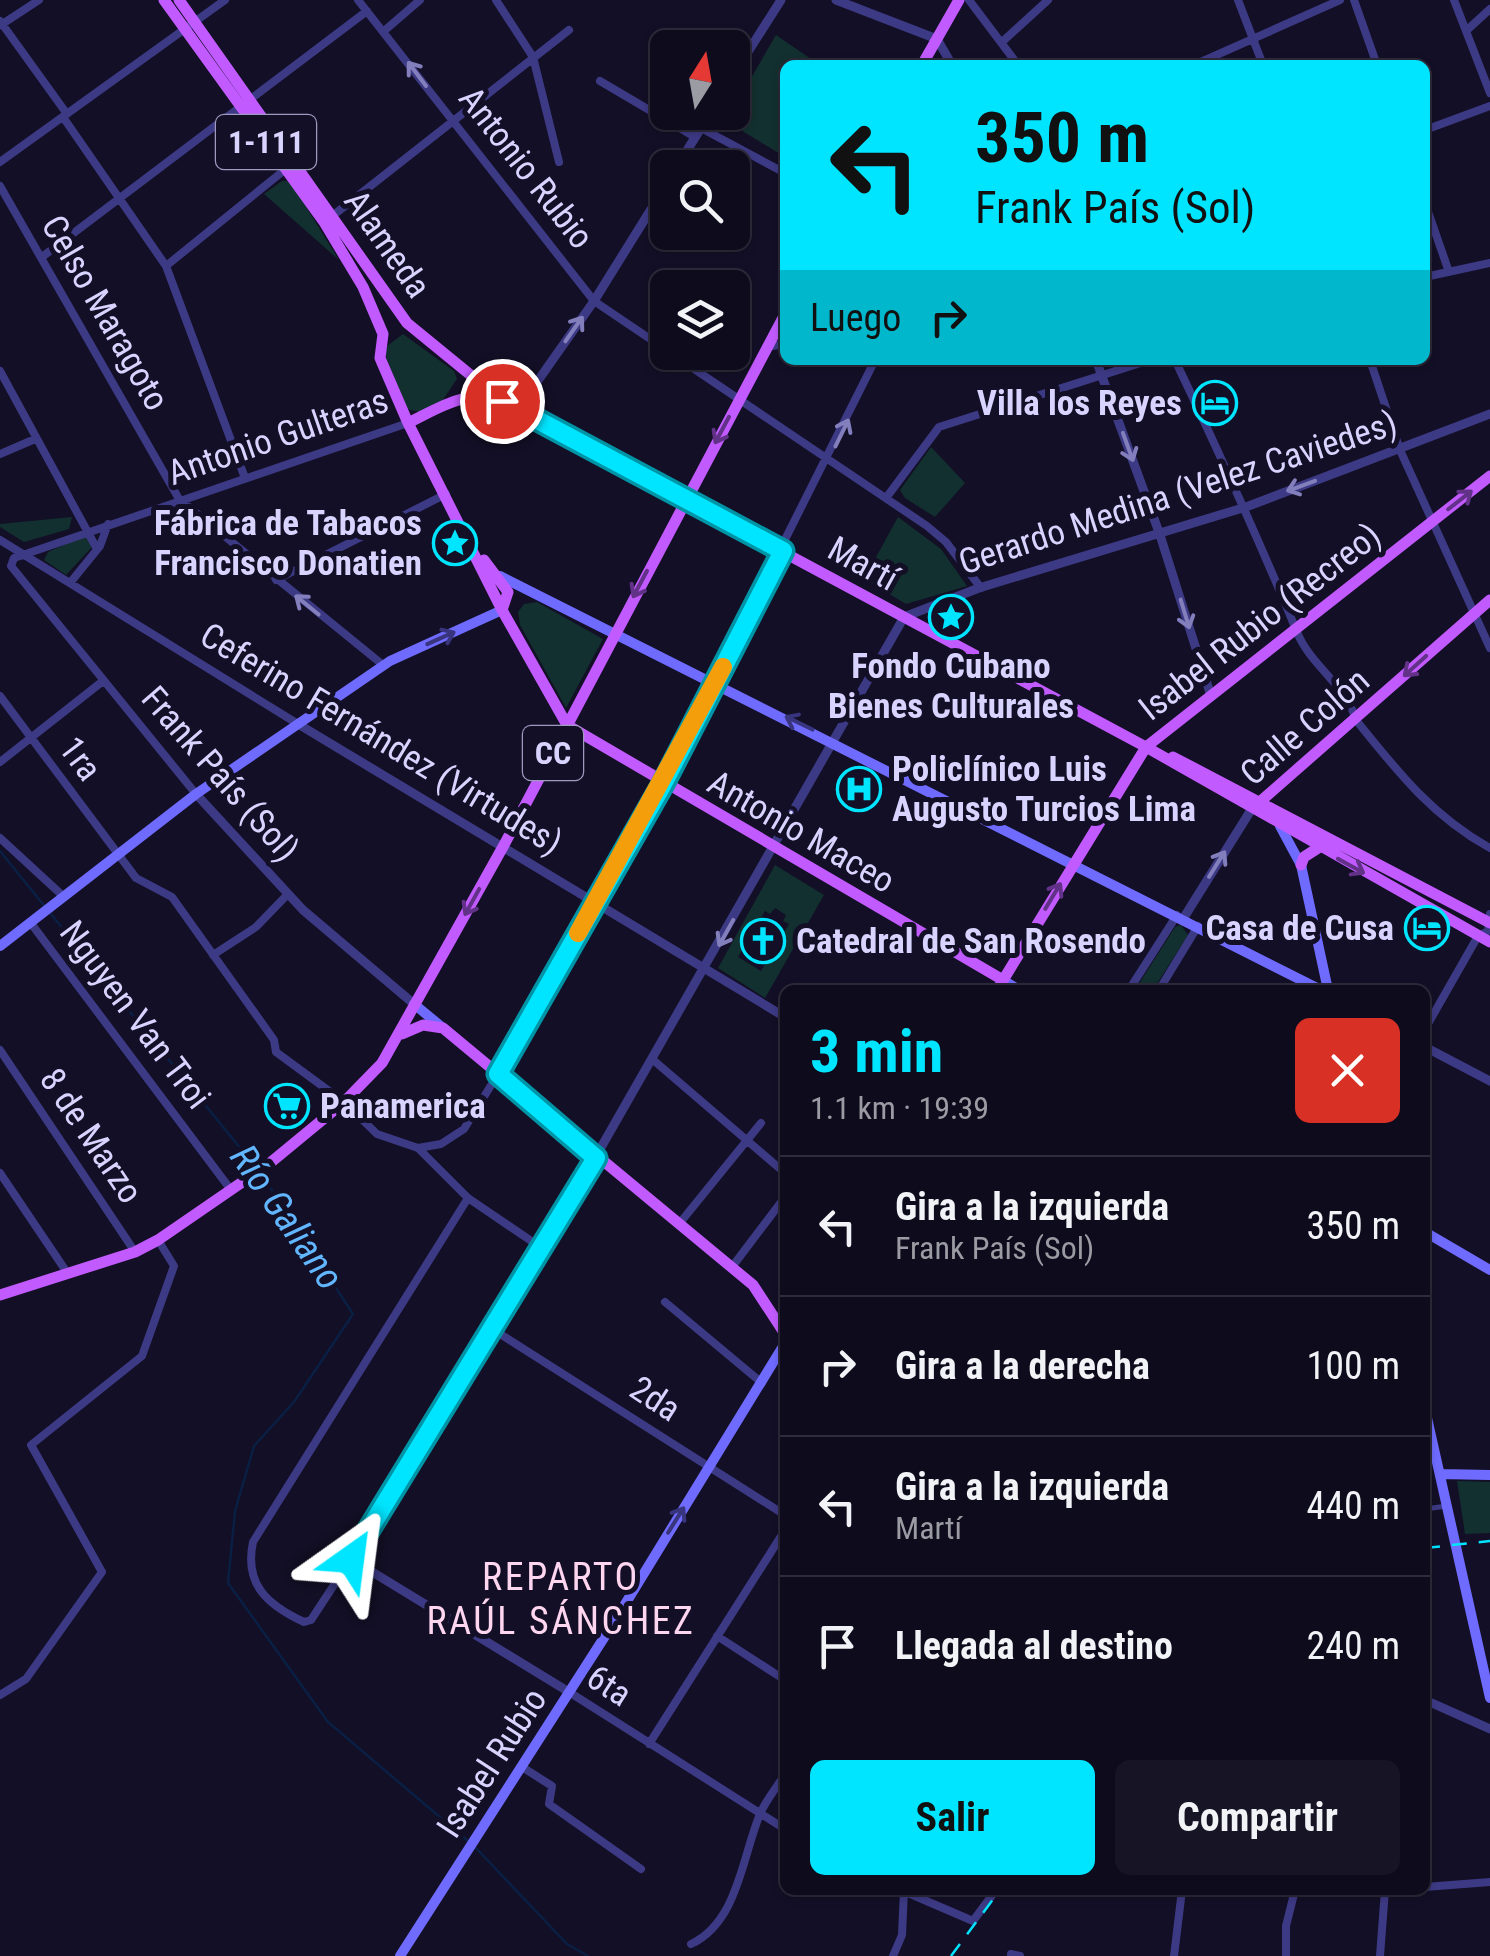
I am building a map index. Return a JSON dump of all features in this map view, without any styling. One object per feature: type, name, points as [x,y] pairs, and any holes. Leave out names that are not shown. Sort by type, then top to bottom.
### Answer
[{"type":"main road","name":"Alameda","points":[[164,0],[190,25],[407,324],[502,401]]},
{"type":"main road","name":"Alameda","points":[[179,0],[190,25]]},
{"type":"main road","points":[[925,60],[958,0]]},
{"type":"main road","name":"Alameda","points":[[328,219],[383,334],[380,358],[408,423]]},
{"type":"main road","name":"CC","points":[[0,1295],[136,1252],[158,1240],[270,1163],[344,1102],[382,1064],[504,845],[780,323]]},
{"type":"main road","points":[[383,334],[407,324]]},
{"type":"main road","points":[[463,396],[465,372]]},
{"type":"main road","name":"1-111","points":[[463,396],[484,394],[502,401]]},
{"type":"main road","name":"Antonio Gulteras","points":[[408,423],[463,396]]},
{"type":"main road","name":"Martí","points":[[502,401],[1146,747],[1255,807],[1298,843],[1318,848],[1484,939]]},
{"type":"main road","name":"Antonio Maceo","points":[[408,423],[475,549],[502,610],[567,725],[1000,985]]},
{"type":"main road","name":"Isabel Rubio (Recreo)","points":[[1000,985],[1146,747],[1490,476]]},
{"type":"main road","name":"Antonio Maceo","points":[[475,549],[500,576],[508,592],[502,610]]},
{"type":"main road","points":[[500,576],[1315,985]]},
{"type":"main road","name":"Calle Colón","points":[[1255,807],[1490,600]]},
{"type":"main road","points":[[0,946],[196,794],[383,666],[502,610]]},
{"type":"main road","points":[[1271,792],[1272,809],[1280,826]]},
{"type":"main road","name":"Martí","points":[[1255,807],[1272,809],[1317,830],[1489,920]]},
{"type":"main road","points":[[1317,830],[1298,843],[1324,985]]},
{"type":"main road","points":[[1301,865],[1304,857],[1318,848]]},
{"type":"main road","points":[[414,1004],[732,1267],[763,1298],[780,1326]]},
{"type":"main road","points":[[395,1040],[423,1024],[444,1028]]},
{"type":"main road","points":[[1430,1235],[1490,1270]]},
{"type":"main road","name":"Isabel Rubio","points":[[400,1956],[780,1351]]},
{"type":"main road","points":[[1430,1431],[1490,1698]]},
{"type":"main road","points":[[1440,1474],[1490,1475]]},
{"type":"street","points":[[39,0],[1,24],[166,266],[245,478]]},
{"type":"street","points":[[0,162],[224,0]]},
{"type":"street","name":"Antonio Rubio","points":[[358,0],[594,301],[650,340]]},
{"type":"street","points":[[384,30],[420,0]]},
{"type":"street","points":[[496,0],[533,58],[559,162]]},
{"type":"street","points":[[750,49],[781,0]]},
{"type":"street","points":[[836,0],[937,38],[949,60]]},
{"type":"street","points":[[969,0],[1015,60]]},
{"type":"street","points":[[1002,42],[1048,0]]},
{"type":"street","points":[[1238,0],[1262,60]]},
{"type":"street","points":[[1205,60],[1340,0]]},
{"type":"street","points":[[1354,0],[1375,60]]},
{"type":"street","points":[[1454,0],[1490,93]]},
{"type":"street","points":[[1466,30],[1490,9]]},
{"type":"street","points":[[42,256],[367,11]]},
{"type":"street","points":[[328,219],[568,30]]},
{"type":"street","points":[[600,81],[780,171]]},
{"type":"street","points":[[1430,128],[1490,106]]},
{"type":"street","points":[[687,150],[698,132]]},
{"type":"street","points":[[166,266],[290,165]]},
{"type":"street","name":"Celso Maragoto","points":[[0,186],[179,499],[383,666]]},
{"type":"street","points":[[518,409],[594,301],[650,211]]},
{"type":"street","points":[[1430,217],[1449,272]]},
{"type":"street","points":[[1430,277],[1490,263]]},
{"type":"street","points":[[766,348],[780,345]]},
{"type":"street","points":[[418,1148],[441,1144],[464,1129],[498,1074],[663,784],[783,551],[873,365]]},
{"type":"street","points":[[1098,365],[1160,535],[1210,693]]},
{"type":"street","points":[[886,498],[940,428],[1135,365]]},
{"type":"street","points":[[1177,365],[1246,507],[1296,627],[1351,704],[1356,720],[1422,801],[1450,826],[1490,848]]},
{"type":"street","points":[[1372,365],[1400,450],[1490,648]]},
{"type":"street","points":[[0,370],[97,549]]},
{"type":"street","name":"Antonio Rubio","points":[[694,370],[946,542],[981,588]]},
{"type":"street","name":"Gerardo Medina (Velez Caviedes)","points":[[904,617],[981,588],[1246,507],[1490,414]]},
{"type":"street","name":"Antonio Gulteras","points":[[18,556],[408,423]]},
{"type":"street","points":[[0,454],[34,439]]},
{"type":"street","points":[[276,580],[446,494]]},
{"type":"street","points":[[70,582],[97,549],[108,524]]},
{"type":"street","name":"Ceferino Fernández (Virtudes)","points":[[0,540],[18,556],[70,582],[780,1014]]},
{"type":"street","name":"Frank País (Sol)","points":[[18,556],[11,566],[196,794],[288,894],[414,1004]]},
{"type":"street","points":[[468,1198],[253,1542],[248,1564],[255,1588],[304,1622],[311,1620],[351,1559],[543,1249],[904,617]]},
{"type":"street","points":[[0,762],[102,681]]},
{"type":"street","name":"1ra","points":[[0,696],[136,878],[172,897],[274,1040],[276,1052],[344,1102]]},
{"type":"street","name":"Calle Colón","points":[[1132,985],[1255,807]]},
{"type":"street","points":[[0,838],[59,899]]},
{"type":"street","points":[[213,955],[256,927],[288,894]]},
{"type":"street","points":[[1430,1020],[1484,939],[1489,920]]},
{"type":"street","name":"Nguyen Van Troi","points":[[30,922],[231,1190]]},
{"type":"street","points":[[1162,985],[1198,926]]},
{"type":"street","name":"8 de Marzo","points":[[0,1050],[136,1252]]},
{"type":"street","points":[[1430,1050],[1490,1081]]},
{"type":"street","points":[[652,1058],[780,1168]]},
{"type":"street","points":[[344,1102],[377,1134],[418,1148],[468,1198],[543,1249]]},
{"type":"street","points":[[679,1224],[761,1123]]},
{"type":"street","points":[[0,1173],[68,1274]]},
{"type":"street","points":[[732,1267],[780,1204]]},
{"type":"street","points":[[0,1695],[26,1679],[102,1572],[30,1445],[142,1356],[174,1266],[158,1240]]},
{"type":"street","points":[[665,1302],[762,1383]]},
{"type":"street","name":"2da","points":[[494,1330],[780,1512]]},
{"type":"street","points":[[1430,1508],[1448,1506]]},
{"type":"street","points":[[649,1744],[780,1538]]},
{"type":"street","name":"6ta","points":[[351,1559],[780,1827]]},
{"type":"street","points":[[717,1636],[780,1677]]},
{"type":"street","points":[[1430,1702],[1490,1729]]},
{"type":"street","points":[[522,1767],[553,1787],[549,1804],[641,1868]]},
{"type":"street","points":[[691,1944],[717,1924],[749,1857],[760,1814],[780,1782]]},
{"type":"street","points":[[1430,1886],[1490,1882]]},
{"type":"street","points":[[893,1956],[902,1935],[903,1895]]},
{"type":"street","points":[[912,1895],[973,1922],[992,1895]]},
{"type":"street","points":[[1174,1956],[1181,1895]]},
{"type":"street","points":[[1286,1956],[1286,1926],[1294,1895]]},
{"type":"street","points":[[1380,1956],[1386,1895]]},
{"type":"green space","points":[[776,35],[813,60],[780,60],[780,154],[741,130],[750,130],[750,80]]},
{"type":"green space","points":[[282,181],[290,181],[339,260],[264,194]]},
{"type":"green space","points":[[403,334],[454,371],[457,379],[442,401],[420,412],[407,409],[383,349]]},
{"type":"green space","points":[[931,447],[965,483],[935,517],[905,498],[900,490]]},
{"type":"green space","points":[[72,517],[69,529],[24,542],[0,527],[0,524]]},
{"type":"green space","points":[[898,517],[941,549],[967,586],[906,604],[864,579]]},
{"type":"green space","points":[[86,535],[92,547],[66,575],[44,560],[48,552]]},
{"type":"green space","points":[[537,602],[603,639],[566,708],[520,625],[518,612],[524,604]]},
{"type":"green space","points":[[775,865],[824,895],[765,998],[718,968]],"holes":[[[775,908],[786,915],[783,921],[789,924],[761,971],[738,957],[765,911],[770,914]]]},
{"type":"green space","points":[[1181,925],[1188,935],[1156,985],[1138,985],[1175,927]]},
{"type":"green space","points":[[1457,1481],[1490,1482],[1490,1533],[1465,1534]]},
{"type":"waterway","name":"Río Galiano","points":[[0,851],[46,908]]},
{"type":"waterway","name":"Río Galiano","points":[[51,914],[257,1169]]},
{"type":"waterway","name":"Río Galiano","points":[[262,1175],[353,1314],[294,1402],[254,1446],[235,1511],[228,1583],[328,1722],[468,1841]]},
{"type":"waterway","name":"Río Galiano","points":[[474,1846],[567,1944],[588,1956]]},
{"type":"railway","points":[[1430,1547],[1490,1541]]},
{"type":"railway","points":[[951,1956],[996,1895]]},
{"type":"slow traffic","points":[[578,933],[663,784],[723,667]]},
{"type":"place","name":"Villa los Reyes","points":[[1215,403]]},
{"type":"place","name":"Fábrica de Tabacos Francisco Donatien","points":[[455,543]]},
{"type":"place","name":"Fondo Cubano Bienes Culturales","points":[[951,617]]},
{"type":"place","name":"Policlínico Luis Augusto Turcios Lima","points":[[859,789]]},
{"type":"place","name":"Casa de Cusa","points":[[1427,928]]},
{"type":"place","name":"Catedral de San Rosendo","points":[[763,941]]},
{"type":"place","name":"Panamerica","points":[[287,1106]]},
{"type":"district","name":"REPARTO RAÚL SÁNCHEZ","points":[[561,1599]]},
{"type":"route","points":[[351,1559],[444,1414],[596,1158],[498,1074],[663,784],[783,551],[502,401]]}]
